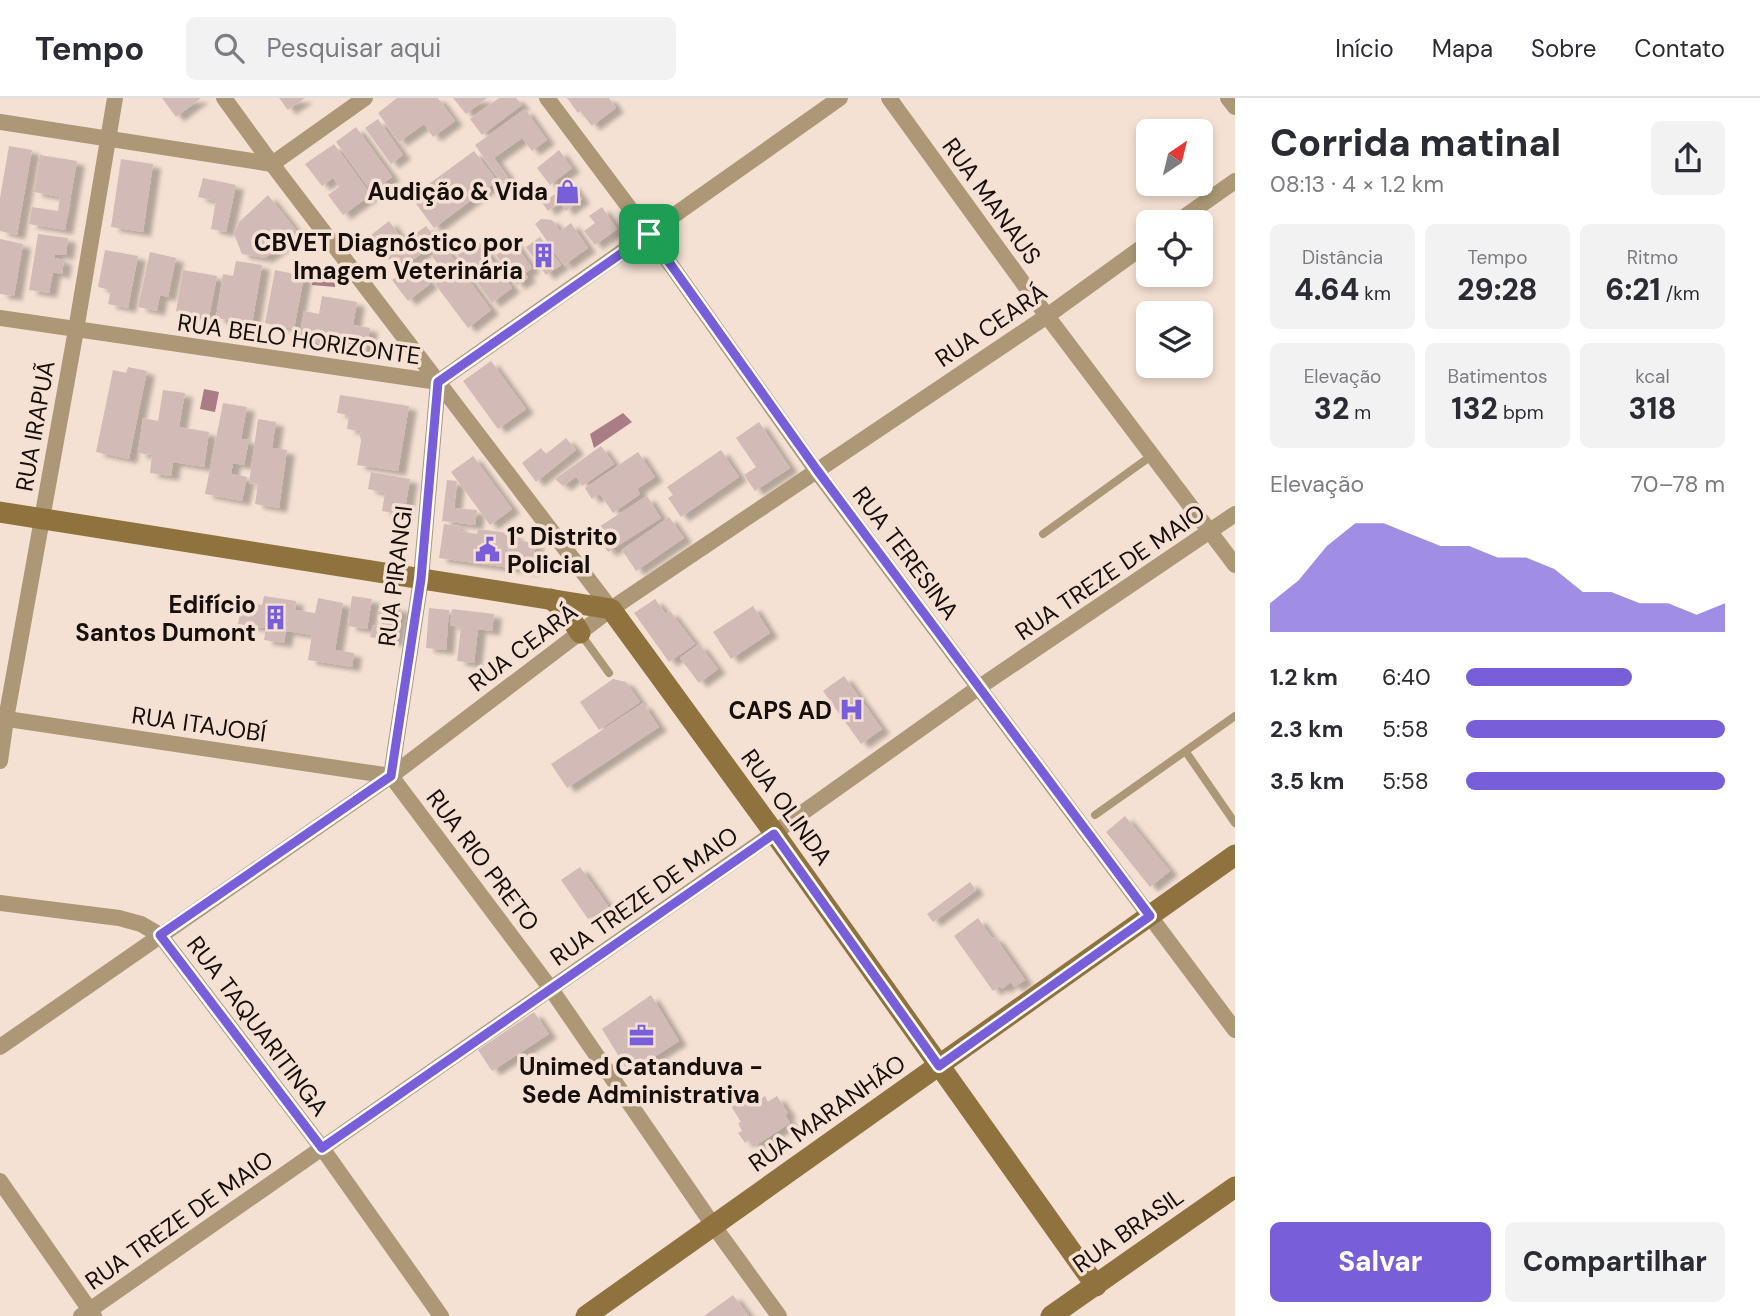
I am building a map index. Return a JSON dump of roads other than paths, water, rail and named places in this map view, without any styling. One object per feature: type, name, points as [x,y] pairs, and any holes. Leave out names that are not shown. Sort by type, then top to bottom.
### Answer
[{"type":"street","name":"RUA IRAPUÃ","points":[[0,761],[3,719],[76,330],[115,98]]},
{"type":"street","name":"RUA OLINDA","points":[[224,98],[611,609],[1096,1286]]},
{"type":"street","points":[[0,122],[272,164],[365,98]]},
{"type":"street","name":"RUA TERESINA","points":[[547,98],[649,234],[817,470],[1235,1030]]},
{"type":"street","name":"RUA BELO HORIZONTE","points":[[0,318],[438,382],[840,98]]},
{"type":"street","name":"RUA MANAUS","points":[[889,98],[1046,316],[1235,565]]},
{"type":"street","points":[[1228,98],[1235,107]]},
{"type":"street","points":[[1194,210],[1235,181]]},
{"type":"street","name":"RUA CEARÁ","points":[[0,1047],[391,776],[611,609],[1046,316],[1136,252]]},
{"type":"street","name":"RUA PIRANGI","points":[[391,776],[421,579],[438,382]]},
{"type":"street","points":[[0,512],[611,609]]},
{"type":"street","name":"RUA TREZE DE MAIO","points":[[88,1314],[978,688],[1235,514]]},
{"type":"street","points":[[551,599],[568,614],[580,633]]},
{"type":"street","name":"RUA ITAJOBÍ","points":[[3,719],[391,776]]},
{"type":"street","name":"RUA RIO PRETO","points":[[391,776],[551,989],[779,1316]]},
{"type":"street","name":"RUA MARANHÃO","points":[[586,1316],[1235,855]]},
{"type":"street","points":[[0,903],[119,918],[160,935]]},
{"type":"street","name":"RUA TAQUARITINGA","points":[[160,935],[322,1148],[441,1316]]},
{"type":"street","points":[[0,1181],[88,1314]]},
{"type":"street","name":"RUA BRASIL","points":[[1051,1316],[1235,1187]]},
{"type":"lane","points":[[1043,534],[1151,456]]},
{"type":"lane","points":[[580,633],[609,673]]},
{"type":"lane","points":[[1095,815],[1235,716]]},
{"type":"lane","points":[[1186,752],[1235,823]]},
{"type":"place","name":"Audição & Vida","points":[[568,191]]},
{"type":"place","name":"CBVET Diagnóstico por Imagem Veterinária","points":[[543,256]]},
{"type":"place","name":"1° Distrito Policial","points":[[487,550]]},
{"type":"place","name":"Edifício Santos Dumont","points":[[276,618]]},
{"type":"place","name":"CAPS AD","points":[[852,710]]},
{"type":"place","name":"Unimed Catanduva - Sede Administrativa","points":[[641,1035]]}]
